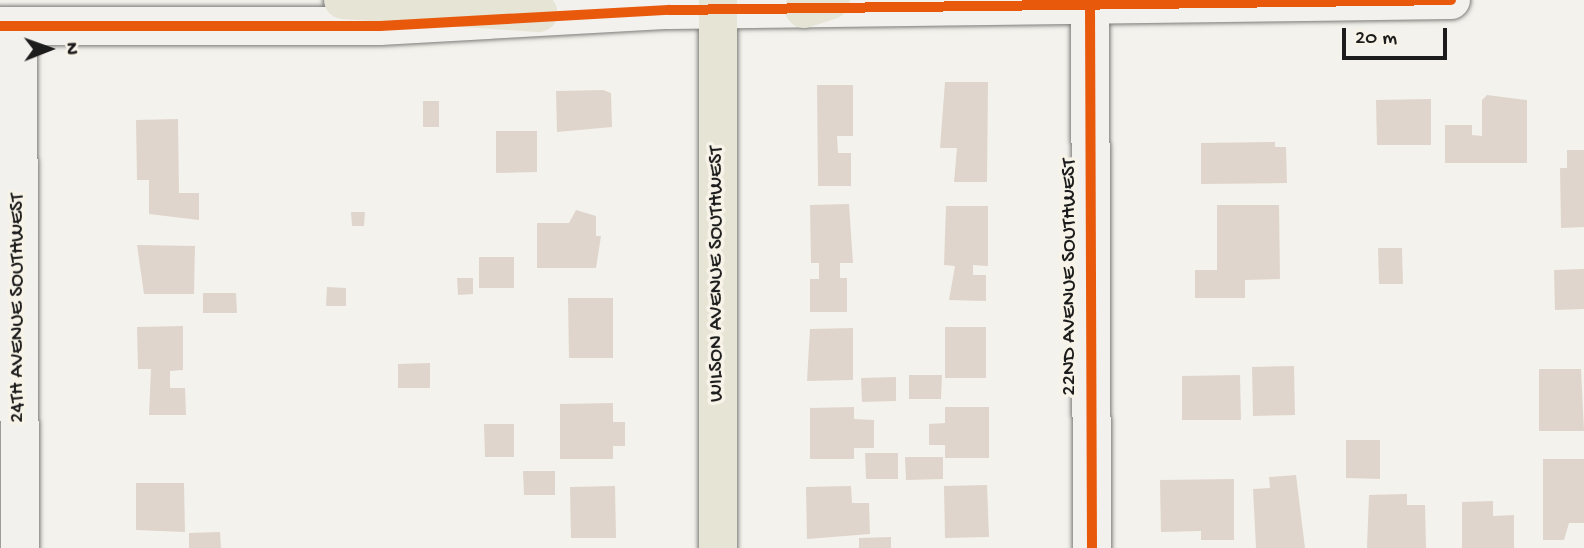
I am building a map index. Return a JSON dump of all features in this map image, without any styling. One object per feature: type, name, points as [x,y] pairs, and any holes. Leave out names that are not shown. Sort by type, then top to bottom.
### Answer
[{"type":"main road","points":[[342,0],[539,13]]},
{"type":"main road","name":"WILSON AVENUE SOUTHWEST","points":[[718,5],[718,548]]},
{"type":"street","points":[[9,26],[380,26],[539,13],[718,5],[1090,5],[1451,0]]},
{"type":"street","name":"22ND AVENUE SOUTHWEST","points":[[1090,5],[1092,548]]},
{"type":"street","name":"24TH AVENUE SOUTHWEST","points":[[9,26],[20,548]]},
{"type":"building","points":[[945,82],[988,82],[987,182],[954,182],[957,148],[940,148]]},
{"type":"building","points":[[817,85],[853,85],[853,136],[837,136],[838,153],[851,153],[851,186],[818,186]]},
{"type":"building","points":[[603,90],[611,93],[612,127],[557,132],[556,91]]},
{"type":"building","points":[[1487,95],[1527,100],[1527,163],[1445,163],[1445,125],[1472,125],[1472,135],[1482,136],[1482,100]]},
{"type":"building","points":[[1431,99],[1431,145],[1377,145],[1376,100]]},
{"type":"building","points":[[423,101],[439,101],[439,127],[423,127]]},
{"type":"building","points":[[178,119],[179,193],[199,193],[199,220],[149,214],[149,180],[137,180],[136,120]]},
{"type":"building","points":[[496,131],[537,131],[537,172],[496,173]]},
{"type":"building","points":[[1275,142],[1275,147],[1286,147],[1287,183],[1201,184],[1201,143]]},
{"type":"building","points":[[1567,150],[1584,150],[1584,227],[1561,228],[1560,168],[1567,168]]},
{"type":"building","points":[[849,204],[853,263],[840,263],[840,278],[847,278],[847,312],[810,312],[810,279],[819,279],[819,263],[811,263],[810,205]]},
{"type":"building","points":[[1217,205],[1279,205],[1280,279],[1245,280],[1245,298],[1195,298],[1195,270],[1217,270]]},
{"type":"building","points":[[946,206],[988,206],[988,266],[973,265],[973,275],[986,275],[986,301],[949,300],[955,266],[944,265]]},
{"type":"building","points":[[576,210],[596,216],[596,236],[601,236],[596,268],[537,268],[537,223],[569,223]]},
{"type":"building","points":[[351,212],[365,212],[364,226],[352,226]]},
{"type":"building","points":[[137,245],[195,246],[194,294],[144,294]]},
{"type":"building","points":[[1378,248],[1402,248],[1403,284],[1379,284]]},
{"type":"building","points":[[479,257],[514,257],[514,288],[479,288]]},
{"type":"building","points":[[1584,269],[1584,309],[1555,310],[1554,270]]},
{"type":"building","points":[[457,278],[473,278],[473,294],[458,295]]},
{"type":"building","points":[[327,287],[346,288],[346,306],[326,306]]},
{"type":"building","points":[[203,293],[236,293],[237,313],[203,313]]},
{"type":"building","points":[[568,298],[613,298],[613,358],[569,358]]},
{"type":"building","points":[[183,326],[183,370],[170,371],[170,388],[185,388],[186,415],[149,415],[151,369],[138,369],[137,327]]},
{"type":"building","points":[[945,327],[986,327],[986,378],[945,378]]},
{"type":"building","points":[[853,328],[853,380],[807,381],[810,329]]},
{"type":"building","points":[[430,363],[430,388],[398,388],[398,364]]},
{"type":"building","points":[[1294,366],[1295,415],[1253,416],[1252,367]]},
{"type":"building","points":[[1539,369],[1581,369],[1584,431],[1539,431]]},
{"type":"building","points":[[909,375],[942,375],[941,399],[909,399]]},
{"type":"building","points":[[1240,375],[1241,420],[1182,420],[1182,376]]},
{"type":"building","points":[[896,377],[896,401],[862,402],[861,378]]},
{"type":"building","points":[[613,403],[613,422],[625,422],[625,446],[613,446],[613,459],[560,459],[560,404]]},
{"type":"building","points":[[854,407],[854,419],[874,420],[874,448],[854,448],[854,459],[810,459],[810,408]]},
{"type":"building","points":[[945,407],[989,407],[989,458],[945,458],[945,445],[929,445],[929,424],[945,423]]},
{"type":"building","points":[[484,424],[514,424],[514,457],[485,457]]},
{"type":"building","points":[[1346,440],[1380,440],[1380,479],[1346,478]]},
{"type":"building","points":[[865,453],[898,453],[898,479],[866,479]]},
{"type":"building","points":[[905,457],[943,457],[943,479],[906,480]]},
{"type":"building","points":[[1543,459],[1584,459],[1584,523],[1569,523],[1564,540],[1543,540]]},
{"type":"building","points":[[523,471],[555,471],[555,495],[524,495]]},
{"type":"building","points":[[1296,475],[1305,548],[1256,548],[1253,489],[1270,488],[1269,477]]},
{"type":"building","points":[[1234,479],[1234,540],[1201,540],[1201,531],[1161,532],[1160,480]]},
{"type":"building","points":[[136,483],[184,483],[185,532],[136,530]]},
{"type":"building","points":[[987,485],[989,537],[945,538],[944,486]]},
{"type":"building","points":[[615,486],[616,538],[571,538],[570,487]]},
{"type":"building","points":[[851,486],[852,503],[869,503],[870,534],[807,539],[806,487]]},
{"type":"building","points":[[1407,494],[1407,505],[1425,505],[1426,548],[1367,548],[1369,495]]},
{"type":"building","points":[[1493,501],[1493,516],[1514,515],[1514,548],[1462,548],[1462,502]]},
{"type":"building","points":[[220,532],[221,548],[189,548],[189,533]]},
{"type":"building","points":[[891,537],[891,548],[859,548],[859,538]]},
{"type":"cycle path","points":[[0,26],[380,26],[669,10],[1451,0]]},
{"type":"cycle path","points":[[1090,5],[1092,548]]}]
